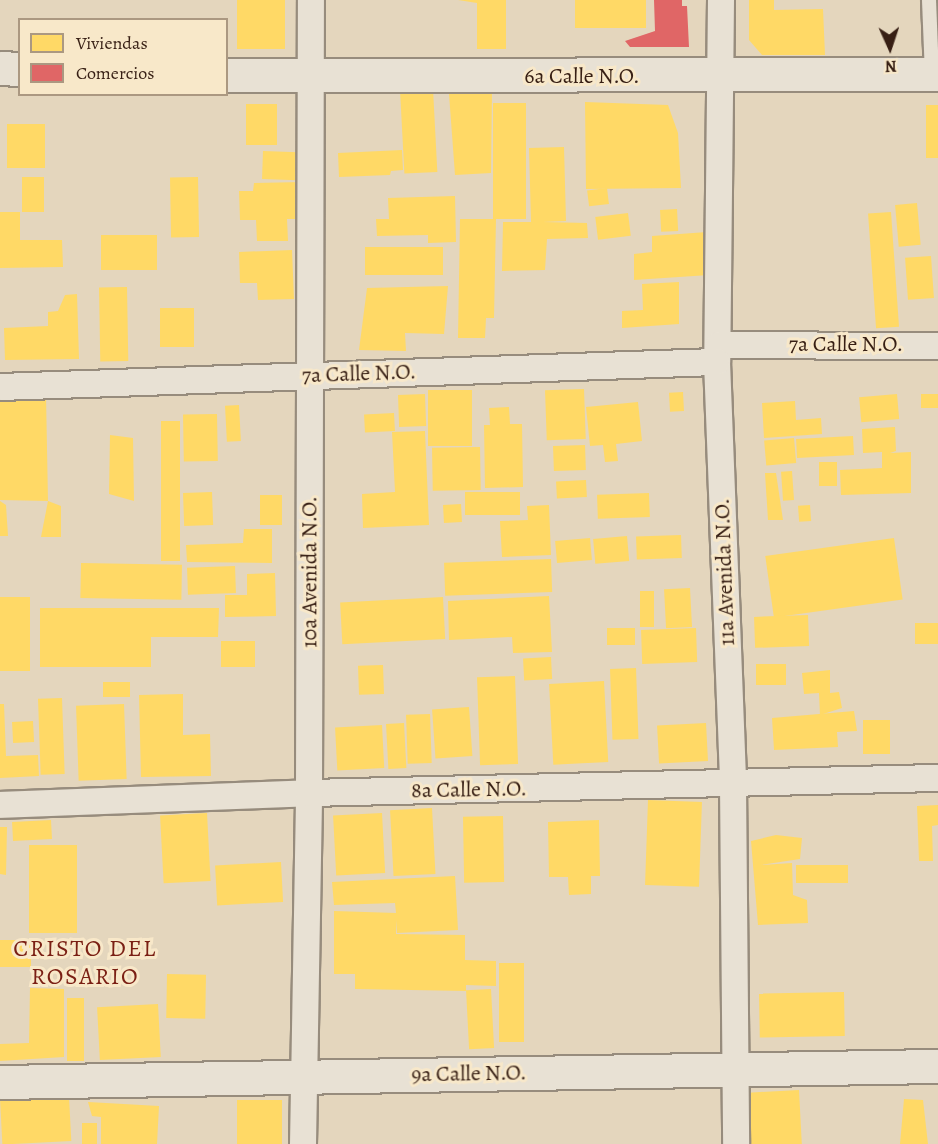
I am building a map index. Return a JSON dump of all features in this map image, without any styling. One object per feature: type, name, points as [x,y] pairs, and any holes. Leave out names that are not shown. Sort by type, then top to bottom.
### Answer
[{"type":"street","name":"10a Avenida N.O.","points":[[303,1144],[309,793],[311,0]]},
{"type":"street","name":"11a Avenida N.O.","points":[[721,0],[718,353],[733,784],[736,1144]]},
{"type":"street","points":[[0,68],[18,69]]},
{"type":"street","name":"6a Calle N.O.","points":[[228,75],[310,78],[935,74]]},
{"type":"street","name":"7a Calle N.O.","points":[[0,387],[310,376],[718,353],[938,346]]},
{"type":"street","name":"8a Calle N.O.","points":[[0,805],[309,793],[938,778]]},
{"type":"street","name":"9a Calle N.O.","points":[[0,1082],[938,1066]]},
{"type":"lane","points":[[929,0],[935,74]]},
{"type":"building: Viviendas","points":[[237,0],[285,0],[285,49],[237,49]]},
{"type":"building: Viviendas","points":[[458,0],[506,0],[506,49],[477,49],[477,3]]},
{"type":"building: Viviendas","points":[[575,0],[646,0],[646,28],[575,28]]},
{"type":"building: Viviendas","points":[[749,0],[774,0],[774,10],[823,9],[825,55],[762,55],[749,40]]},
{"type":"building: Viviendas","points":[[433,89],[437,172],[404,174],[400,91]]},
{"type":"building: Viviendas","points":[[492,91],[491,173],[455,175],[449,94]]},
{"type":"building: Viviendas","points":[[585,102],[668,105],[678,133],[681,188],[586,189]]},
{"type":"building: Viviendas","points":[[493,103],[526,103],[526,219],[496,219],[494,318],[486,318],[485,338],[458,338],[460,219],[493,219]]},
{"type":"building: Viviendas","points":[[246,104],[277,104],[277,145],[246,145]]},
{"type":"building: Viviendas","points":[[926,105],[938,105],[938,158],[926,158]]},
{"type":"building: Viviendas","points":[[7,124],[45,124],[45,168],[7,168]]},
{"type":"building: Viviendas","points":[[564,147],[566,221],[543,222],[587,223],[588,238],[547,239],[545,270],[502,271],[503,222],[531,222],[529,148]]},
{"type":"building: Viviendas","points":[[402,150],[403,170],[391,171],[390,175],[339,177],[338,153]]},
{"type":"building: Viviendas","points":[[263,151],[298,152],[297,180],[262,179]]},
{"type":"building: Viviendas","points":[[22,177],[44,177],[44,212],[22,212]]},
{"type":"building: Viviendas","points":[[170,177],[198,177],[199,237],[171,237]]},
{"type":"building: Viviendas","points":[[303,182],[303,219],[287,219],[288,241],[257,241],[256,220],[240,220],[239,191],[253,191],[254,183]]},
{"type":"building: Viviendas","points":[[607,188],[609,204],[589,206],[587,190]]},
{"type":"building: Viviendas","points":[[455,196],[456,242],[428,243],[428,235],[377,236],[376,219],[389,219],[388,198]]},
{"type":"building: Viviendas","points":[[917,203],[921,245],[899,247],[895,205]]},
{"type":"building: Viviendas","points":[[677,209],[678,231],[661,232],[660,210]]},
{"type":"building: Viviendas","points":[[0,212],[20,212],[20,240],[62,240],[63,267],[0,268]]},
{"type":"building: Viviendas","points":[[891,212],[899,327],[876,328],[868,214]]},
{"type":"building: Viviendas","points":[[628,213],[631,236],[598,240],[595,217]]},
{"type":"building: Viviendas","points":[[707,232],[709,275],[634,280],[634,254],[652,252],[652,236]]},
{"type":"building: Viviendas","points":[[101,235],[157,235],[157,270],[101,270]]},
{"type":"building: Viviendas","points":[[365,247],[443,247],[443,275],[365,275]]},
{"type":"building: Viviendas","points":[[292,250],[294,299],[258,300],[257,283],[240,283],[239,252]]},
{"type":"building: Viviendas","points":[[931,256],[934,298],[908,300],[905,258]]},
{"type":"building: Viviendas","points":[[679,282],[679,324],[622,328],[622,311],[643,310],[642,284]]},
{"type":"building: Viviendas","points":[[448,286],[444,334],[405,333],[406,351],[359,350],[367,288]]},
{"type":"building: Viviendas","points":[[99,287],[127,287],[128,361],[100,361]]},
{"type":"building: Viviendas","points":[[77,294],[79,359],[5,360],[4,328],[48,326],[48,312],[58,311],[65,295]]},
{"type":"building: Viviendas","points":[[160,308],[194,308],[194,347],[160,347]]},
{"type":"building: Viviendas","points":[[584,389],[586,439],[547,440],[545,390]]},
{"type":"building: Viviendas","points":[[428,390],[472,390],[472,446],[428,446]]},
{"type":"building: Viviendas","points":[[683,392],[684,411],[670,412],[669,393]]},
{"type":"building: Viviendas","points":[[425,394],[426,426],[399,427],[398,395]]},
{"type":"building: Viviendas","points":[[897,394],[899,419],[861,422],[859,397]]},
{"type":"building: Viviendas","points":[[921,394],[938,394],[938,408],[921,408]]},
{"type":"building: Viviendas","points":[[16,395],[46,395],[48,501],[0,500],[0,401],[17,400]]},
{"type":"building: Viviendas","points":[[795,401],[796,420],[821,418],[822,434],[764,438],[762,403]]},
{"type":"building: Viviendas","points":[[638,402],[642,441],[616,444],[618,461],[605,462],[603,445],[590,446],[586,407]]},
{"type":"building: Viviendas","points":[[239,405],[241,441],[227,442],[225,406]]},
{"type":"building: Viviendas","points":[[509,407],[510,424],[522,424],[523,487],[485,488],[484,425],[490,425],[489,408]]},
{"type":"building: Viviendas","points":[[394,413],[395,431],[365,433],[364,415]]},
{"type":"building: Viviendas","points":[[217,414],[218,461],[184,462],[183,415]]},
{"type":"building: Viviendas","points":[[161,421],[180,421],[180,561],[161,561]]},
{"type":"building: Viviendas","points":[[895,427],[896,451],[890,453],[911,452],[911,493],[841,495],[840,470],[882,468],[882,452],[863,453],[862,429]]},
{"type":"building: Viviendas","points":[[425,431],[429,525],[363,528],[362,494],[395,492],[392,432]]},
{"type":"building: Viviendas","points":[[110,435],[133,438],[134,501],[109,494]]},
{"type":"building: Viviendas","points":[[853,436],[854,455],[797,458],[796,439]]},
{"type":"building: Viviendas","points":[[794,438],[796,463],[766,466],[764,441]]},
{"type":"building: Viviendas","points":[[585,445],[586,470],[554,471],[553,446]]},
{"type":"building: Viviendas","points":[[480,447],[481,490],[433,491],[432,448]]},
{"type":"building: Viviendas","points":[[819,462],[837,462],[837,486],[819,486]]},
{"type":"building: Viviendas","points":[[792,471],[794,500],[783,501],[781,472]]},
{"type":"building: Viviendas","points":[[765,473],[776,473],[783,520],[768,520]]},
{"type":"building: Viviendas","points":[[586,480],[587,497],[557,499],[556,482]]},
{"type":"building: Viviendas","points":[[212,492],[213,525],[184,526],[183,493]]},
{"type":"building: Viviendas","points":[[465,492],[520,492],[520,515],[465,515]]},
{"type":"building: Viviendas","points":[[649,493],[650,517],[598,519],[597,495]]},
{"type":"building: Viviendas","points":[[260,495],[282,495],[282,525],[260,525]]},
{"type":"building: Viviendas","points":[[0,501],[6,505],[8,536],[0,536]]},
{"type":"building: Viviendas","points":[[48,501],[61,506],[61,537],[41,537]]},
{"type":"building: Viviendas","points":[[461,504],[462,522],[444,523],[443,505]]},
{"type":"building: Viviendas","points":[[549,505],[551,555],[502,557],[500,521],[528,520],[527,506]]},
{"type":"building: Viviendas","points":[[810,505],[811,521],[799,522],[798,506]]},
{"type":"building: Viviendas","points":[[244,529],[272,529],[272,563],[187,562],[186,545],[243,543]]},
{"type":"building: Viviendas","points":[[681,535],[682,558],[637,560],[636,537]]},
{"type":"building: Viviendas","points":[[627,536],[629,561],[595,564],[593,539]]},
{"type":"building: Viviendas","points":[[590,538],[592,560],[557,563],[555,541]]},
{"type":"building: Viviendas","points":[[894,538],[903,599],[774,617],[765,556]]},
{"type":"building: Viviendas","points":[[551,559],[552,592],[445,596],[444,563]]},
{"type":"building: Viviendas","points":[[81,563],[182,565],[181,600],[80,598]]},
{"type":"building: Viviendas","points":[[235,566],[236,593],[188,595],[187,568]]},
{"type":"building: Viviendas","points":[[275,573],[276,616],[225,617],[225,595],[247,595],[247,574]]},
{"type":"building: Viviendas","points":[[690,588],[692,627],[666,628],[664,589]]},
{"type":"building: Viviendas","points":[[640,591],[654,591],[654,627],[640,627]]},
{"type":"building: Viviendas","points":[[549,596],[552,652],[513,653],[512,637],[449,640],[448,601]]},
{"type":"building: Viviendas","points":[[0,597],[30,597],[30,671],[0,671]]},
{"type":"building: Viviendas","points":[[443,597],[445,639],[342,644],[340,602]]},
{"type":"building: Viviendas","points":[[40,608],[219,608],[218,637],[151,637],[151,667],[40,667]]},
{"type":"building: Viviendas","points":[[808,615],[809,646],[755,648],[754,617]]},
{"type":"building: Viviendas","points":[[915,623],[938,623],[938,644],[915,644]]},
{"type":"building: Viviendas","points":[[607,628],[635,628],[635,645],[607,645]]},
{"type":"building: Viviendas","points":[[696,628],[697,662],[642,664],[641,630]]},
{"type":"building: Viviendas","points":[[221,641],[255,641],[255,667],[221,667]]},
{"type":"building: Viviendas","points":[[551,657],[552,679],[524,680],[523,658]]},
{"type":"building: Viviendas","points":[[756,664],[786,664],[786,685],[756,685]]},
{"type":"building: Viviendas","points":[[383,665],[384,694],[359,695],[358,666]]},
{"type":"building: Viviendas","points":[[636,668],[638,739],[612,740],[610,669]]},
{"type":"building: Viviendas","points":[[830,670],[830,693],[839,692],[842,708],[820,715],[819,693],[804,694],[802,673]]},
{"type":"building: Viviendas","points":[[515,676],[518,764],[480,765],[477,677]]},
{"type":"building: Viviendas","points":[[604,681],[608,762],[553,765],[549,684]]},
{"type":"building: Viviendas","points":[[103,682],[130,682],[130,697],[103,697]]},
{"type":"building: Viviendas","points":[[183,694],[183,735],[210,734],[211,776],[141,777],[139,695]]},
{"type":"building: Viviendas","points":[[62,698],[65,774],[41,775],[38,699]]},
{"type":"building: Viviendas","points":[[0,704],[4,704],[6,756],[38,755],[39,776],[0,778]]},
{"type":"building: Viviendas","points":[[124,704],[127,779],[79,781],[76,706]]},
{"type":"building: Viviendas","points":[[469,707],[472,756],[436,758],[432,710]]},
{"type":"building: Viviendas","points":[[854,711],[857,731],[837,732],[838,747],[774,750],[772,718]]},
{"type":"building: Viviendas","points":[[430,714],[432,763],[408,764],[406,715]]},
{"type":"building: Viviendas","points":[[863,720],[890,720],[890,754],[863,754]]},
{"type":"building: Viviendas","points":[[33,721],[34,742],[13,743],[12,722]]},
{"type":"building: Viviendas","points":[[404,723],[406,768],[388,769],[386,724]]},
{"type":"building: Viviendas","points":[[706,723],[708,761],[659,764],[657,726]]},
{"type":"building: Viviendas","points":[[382,725],[384,768],[337,770],[335,727]]},
{"type":"building: Viviendas","points":[[648,800],[702,802],[699,887],[645,885]]},
{"type":"building: Viviendas","points":[[938,805],[938,825],[932,826],[933,861],[919,861],[917,806]]},
{"type":"building: Viviendas","points":[[432,808],[435,874],[394,876],[390,810]]},
{"type":"building: Viviendas","points":[[207,813],[211,881],[164,883],[160,815]]},
{"type":"building: Viviendas","points":[[382,813],[385,873],[336,875],[333,816]]},
{"type":"building: Viviendas","points":[[503,816],[504,882],[464,883],[463,817]]},
{"type":"building: Viviendas","points":[[51,820],[52,839],[13,841],[12,822]]},
{"type":"building: Viviendas","points":[[599,820],[600,876],[591,876],[591,894],[569,895],[568,877],[549,877],[548,822]]},
{"type":"building: Viviendas","points":[[0,827],[7,827],[6,875],[0,874]]},
{"type":"building: Viviendas","points":[[776,835],[802,838],[800,859],[760,865],[792,863],[793,895],[807,900],[808,923],[758,925],[751,841]]},
{"type":"building: Viviendas","points":[[29,845],[77,845],[77,933],[29,933]]},
{"type":"building: Viviendas","points":[[281,862],[283,902],[217,905],[215,865]]},
{"type":"building: Viviendas","points":[[796,865],[848,865],[848,883],[796,883]]},
{"type":"building: Viviendas","points":[[455,876],[458,930],[397,933],[396,920],[396,934],[465,935],[465,960],[496,961],[496,986],[466,985],[466,991],[355,989],[355,974],[334,974],[334,911],[396,913],[395,903],[334,905],[332,882]]},
{"type":"building: Viviendas","points":[[0,940],[31,940],[31,967],[0,967]]},
{"type":"building: Viviendas","points":[[499,963],[524,963],[524,1042],[499,1042]]},
{"type":"building: Viviendas","points":[[167,974],[206,975],[205,1019],[166,1018]]},
{"type":"building: Viviendas","points":[[30,988],[64,989],[64,1057],[0,1061],[0,1044],[29,1043]]},
{"type":"building: Viviendas","points":[[491,989],[494,1048],[469,1049],[466,990]]},
{"type":"building: Viviendas","points":[[844,992],[845,1036],[760,1037],[759,993]]},
{"type":"building: Viviendas","points":[[67,998],[84,998],[84,1061],[67,1061]]},
{"type":"building: Viviendas","points":[[158,1004],[161,1057],[100,1060],[97,1007]]},
{"type":"building: Viviendas","points":[[799,1090],[802,1144],[751,1144],[748,1093]]},
{"type":"building: Viviendas","points":[[69,1097],[71,1141],[2,1144],[0,1101]]},
{"type":"building: Viviendas","points":[[904,1099],[923,1100],[928,1144],[900,1144]]},
{"type":"building: Viviendas","points":[[237,1100],[282,1100],[282,1144],[237,1144]]},
{"type":"building: Viviendas","points":[[88,1102],[159,1106],[157,1144],[101,1144],[101,1117],[92,1116]]},
{"type":"building: Viviendas","points":[[82,1123],[97,1123],[97,1144],[82,1144]]},
{"type":"building: Comercios","points":[[654,0],[682,0],[682,6],[687,6],[689,47],[630,47],[625,41],[655,31]]},
{"type":"district","name":"CRISTO DEL ROSARIO","points":[[85,963]]}]
